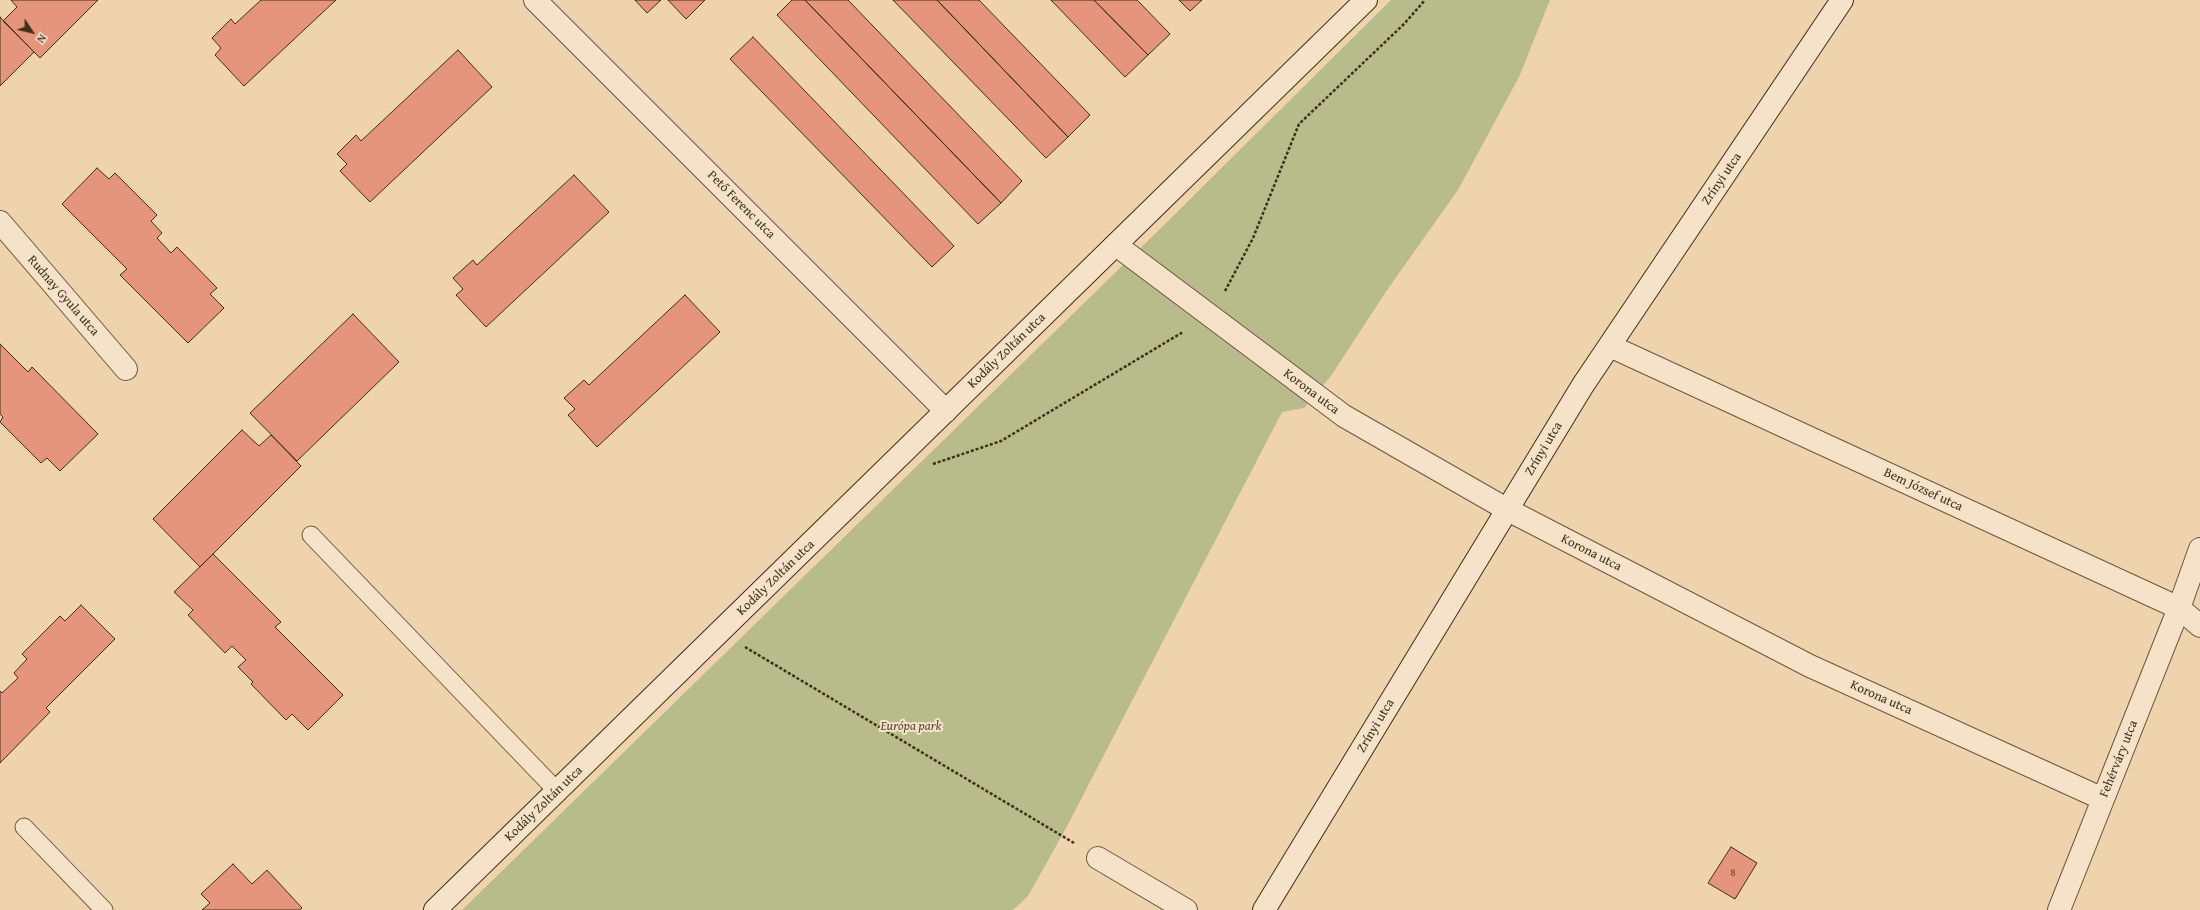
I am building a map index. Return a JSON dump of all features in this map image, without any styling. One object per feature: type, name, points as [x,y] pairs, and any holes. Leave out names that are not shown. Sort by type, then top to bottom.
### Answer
[{"type":"street","name":"Pető Ferenc utca","points":[[535,0],[946,411]]},
{"type":"street","name":"Kodály Zoltán utca","points":[[435,910],[1366,0]]},
{"type":"street","name":"Zrínyi utca","points":[[1264,910],[1583,385],[1842,0]]},
{"type":"street","name":"Rudnay Gyula utca","points":[[0,222],[126,369]]},
{"type":"street","name":"Korona utca","points":[[1116,245],[1344,416],[1508,510],[1810,666],[2103,799]]},
{"type":"street","name":"Bem József utca","points":[[1610,346],[2179,608],[2200,626]]},
{"type":"street","points":[[2179,608],[2200,549]]},
{"type":"street","name":"Fehérváry utca","points":[[2059,910],[2179,608]]},
{"type":"street","points":[[1098,858],[1186,910]]},
{"type":"lane","points":[[311,535],[557,791]]},
{"type":"lane","points":[[24,827],[104,910]]},
{"type":"path","points":[[932,464],[1000,441],[1192,326],[1218,304],[1253,238],[1299,124],[1404,24],[1425,0]]},
{"type":"path","points":[[720,632],[1098,858]]},
{"type":"green space","name":"Európa park","points":[[1391,0],[1550,0],[1519,77],[1458,190],[1387,290],[1331,376],[1304,408],[1282,412],[1065,830],[1028,896],[1013,910],[462,910],[1163,226]]},
{"type":"building","points":[[11,0],[98,0],[40,58],[3,21],[17,7]]},
{"type":"building","points":[[261,0],[336,0],[244,86],[215,55],[221,48],[212,38],[231,19],[235,24]]},
{"type":"building","points":[[635,0],[661,0],[647,13]]},
{"type":"building","points":[[668,0],[705,0],[686,19]]},
{"type":"building","points":[[792,0],[805,0],[1001,203],[978,224],[777,15]]},
{"type":"building","points":[[805,0],[848,0],[1022,181],[1001,203]]},
{"type":"building","points":[[893,0],[937,0],[1068,137],[1046,158]]},
{"type":"building","points":[[937,0],[979,0],[1090,115],[1068,137]]},
{"type":"building","points":[[1051,0],[1094,0],[1148,55],[1125,77]]},
{"type":"building","points":[[1094,0],[1137,0],[1170,34],[1148,55]]},
{"type":"building","points":[[1179,0],[1202,0],[1190,11]]},
{"type":"building","points":[[0,17],[34,52],[0,86]]},
{"type":"building","points":[[753,37],[954,246],[932,267],[730,59]]},
{"type":"building","points":[[458,50],[492,87],[370,202],[340,171],[347,164],[337,154],[356,135],[361,141]]},
{"type":"building","points":[[97,168],[109,179],[115,173],[157,215],[151,221],[162,233],[157,238],[171,253],[177,247],[217,288],[210,294],[224,308],[188,343],[120,275],[127,269],[62,204]]},
{"type":"building","points":[[574,175],[609,212],[486,327],[456,295],[463,289],[453,278],[473,260],[477,265]]},
{"type":"building","points":[[685,295],[720,332],[597,447],[568,415],[575,409],[564,398],[584,380],[589,385]]},
{"type":"building","points":[[353,314],[399,362],[297,461],[250,413]]},
{"type":"building","points":[[0,344],[28,372],[32,367],[98,434],[60,471],[47,458],[41,463],[0,422],[3,417],[0,414]]},
{"type":"building","points":[[242,430],[259,446],[271,435],[301,466],[200,567],[153,519]]},
{"type":"building","points":[[213,554],[281,622],[275,627],[343,695],[308,730],[292,714],[286,720],[251,684],[253,682],[238,667],[246,660],[232,646],[225,653],[188,615],[193,610],[174,592]]},
{"type":"building","points":[[81,605],[115,639],[46,708],[50,712],[0,763],[0,691],[2,693],[18,678],[14,673],[27,659],[22,654],[60,616],[65,621]]},
{"type":"building","points":[[1731,847],[1757,863],[1735,899],[1708,883]]},
{"type":"building","points":[[233,864],[252,884],[267,870],[302,908],[299,910],[202,910],[210,903],[201,894]]}]
